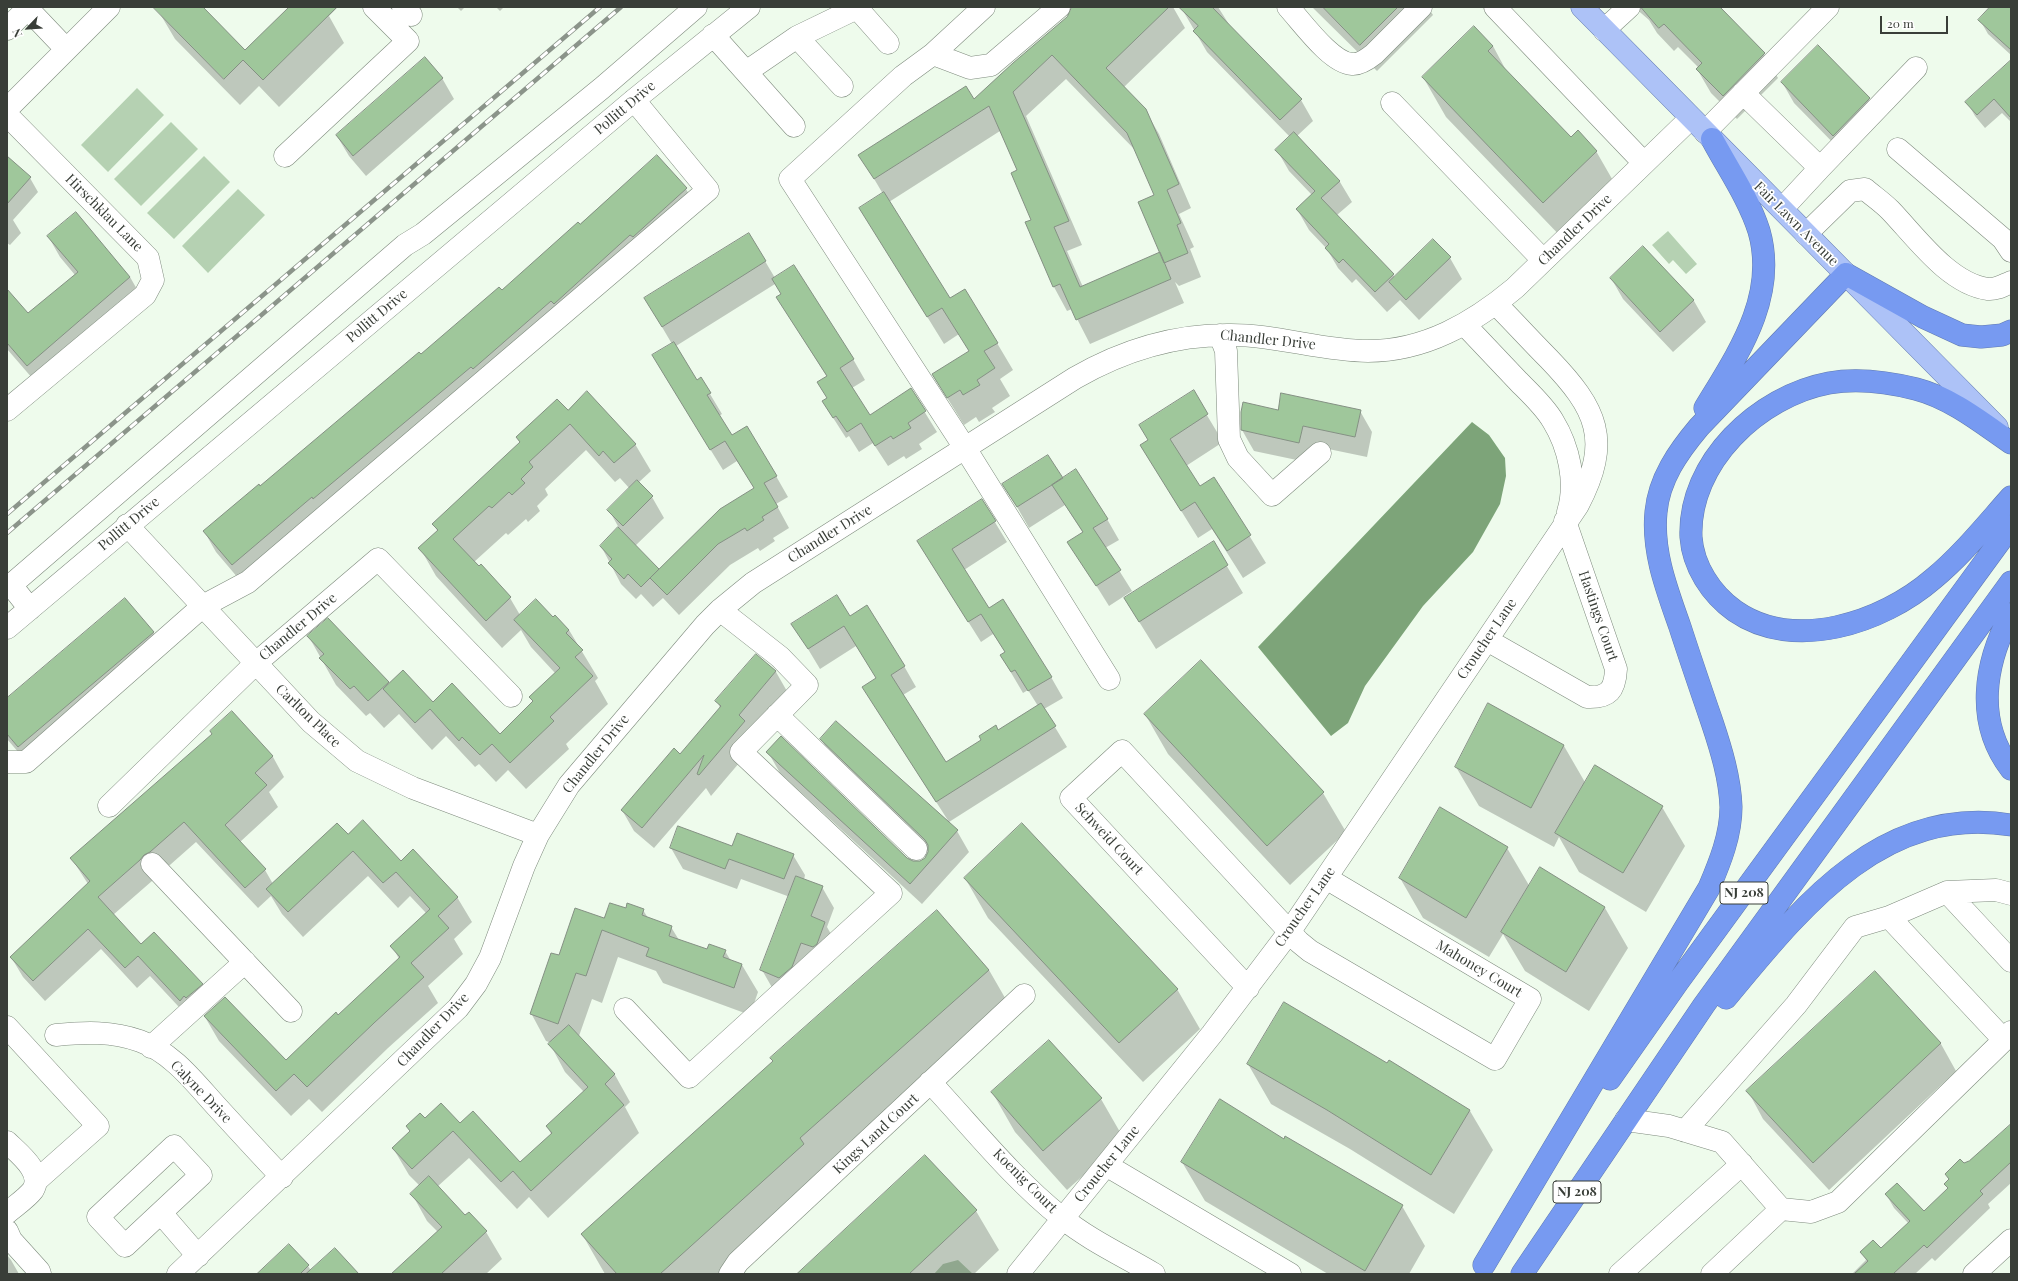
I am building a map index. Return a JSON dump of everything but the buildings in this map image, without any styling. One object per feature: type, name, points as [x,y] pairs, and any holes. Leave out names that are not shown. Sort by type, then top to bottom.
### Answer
[{"type":"highway","points":[[1481,1269],[1709,888],[1728,834],[1731,807],[1727,777],[1720,747],[1662,572],[1656,541],[1656,511],[1665,480],[1678,452],[1743,344],[1754,318],[1762,291],[1764,260],[1758,231],[1747,203],[1703,130]]},
{"type":"highway","points":[[1678,452],[1699,427],[1846,274],[1923,317],[1962,335],[1982,337],[2002,335],[2011,331]]},
{"type":"highway","points":[[2011,442],[1975,418],[1947,402],[1918,389],[1855,380],[1827,383],[1796,394],[1770,406],[1747,424],[1726,444],[1709,467],[1698,492],[1692,514],[1691,539],[1697,564],[1708,585],[1723,603],[1744,618],[1765,626],[1792,631],[1821,630],[1859,620],[1885,610],[1915,593],[1956,558],[2011,497]]},
{"type":"highway","name":"NJ 208","points":[[1481,1269],[1678,982],[2011,526]]},
{"type":"highway","name":"NJ 208","points":[[1522,1274],[1629,1114],[1752,938],[2011,582]]},
{"type":"highway","points":[[2011,614],[1995,650],[1989,677],[1987,705],[1990,730],[1999,754],[2011,769]]},
{"type":"highway","points":[[1629,1114],[1796,915],[1822,890],[1847,870],[1896,841],[1943,825],[1992,822],[2011,825]]},
{"type":"main road","name":"Fair Lawn Avenue","points":[[1582,7],[2011,442]]},
{"type":"street","points":[[7,110],[109,7]]},
{"type":"street","points":[[286,156],[408,41],[374,7]]},
{"type":"street","points":[[30,608],[10,585],[406,245],[440,220],[602,88],[696,7]]},
{"type":"street","name":"Pollitt Drive","points":[[7,628],[127,525],[634,100],[749,7]]},
{"type":"street","points":[[984,7],[933,54],[903,76],[790,179],[965,448],[1109,679]]},
{"type":"street","points":[[933,54],[970,68],[991,65],[1060,7]]},
{"type":"street","points":[[1288,7],[1317,40],[1338,59],[1353,64],[1367,60],[1421,7]]},
{"type":"street","points":[[1495,7],[1644,163]]},
{"type":"street","points":[[1604,30],[1629,7]]},
{"type":"street","name":"Chandler Drive","points":[[178,1274],[282,1177],[458,1008],[476,984],[490,958],[524,866],[538,835],[569,785],[585,764],[720,610],[759,579],[1075,378],[1102,363],[1130,351],[1160,342],[1192,336],[1220,335],[1260,337],[1368,351],[1392,350],[1416,345],[1465,325],[1496,304],[1644,163],[1703,130],[1743,93],[1828,7]]},
{"type":"street","points":[[7,29],[28,8],[66,49]]},
{"type":"street","points":[[746,72],[797,38],[858,8],[888,43]]},
{"type":"street","points":[[713,35],[794,126]]},
{"type":"street","points":[[797,38],[842,86]]},
{"type":"street","points":[[1782,209],[1916,68]]},
{"type":"street","points":[[1743,93],[1820,168]]},
{"type":"street","points":[[16,762],[203,606],[248,582],[708,190],[634,100]]},
{"type":"street","points":[[1392,103],[1543,260]]},
{"type":"street","name":"Hirschklau Lane","points":[[7,115],[148,258],[153,280],[145,295],[7,410]]},
{"type":"street","points":[[1898,149],[2002,239],[2011,251]]},
{"type":"street","points":[[1806,234],[1850,190],[1864,189],[1889,209],[1945,268],[1971,284],[1989,289],[2002,287],[2011,282]]},
{"type":"street","points":[[440,220],[460,246]]},
{"type":"street","name":"Croucher Lane","points":[[1018,1274],[1248,988],[1290,931],[1578,505],[1588,485],[1594,465],[1596,443],[1593,422],[1584,400],[1571,382],[1496,304]]},
{"type":"street","name":"Croucher Lane","points":[[1465,325],[1553,420],[1563,440],[1569,461],[1572,483],[1571,503],[1566,521]]},
{"type":"street","points":[[1220,335],[1226,351],[1229,439],[1238,458],[1272,495],[1320,452]]},
{"type":"street","name":"Hastings Court","points":[[1487,640],[1587,697],[1600,698],[1610,691],[1615,682],[1616,669],[1566,521]]},
{"type":"street","name":"Carlton Place","points":[[127,525],[311,722],[358,761],[413,788],[538,835]]},
{"type":"street","name":"Chandler Drive","points":[[256,663],[378,559],[511,696]]},
{"type":"street","points":[[624,1009],[688,1077],[891,893],[741,752],[807,685],[780,657],[720,610]]},
{"type":"street","points":[[108,806],[256,663]]},
{"type":"street","points":[[777,715],[916,849]]},
{"type":"street","name":"Schweid Court","points":[[1248,988],[1071,798],[1122,751],[1290,931]]},
{"type":"street","points":[[152,864],[292,1011]]},
{"type":"street","name":"Mahoney Court","points":[[1290,931],[1310,951],[1494,1059],[1530,999],[1326,878]]},
{"type":"street","points":[[1685,1131],[1796,1005],[1855,927],[1890,916],[1947,892],[1996,890],[2011,894]]},
{"type":"street","points":[[1947,892],[2011,961]]},
{"type":"street","points":[[1629,1114],[1722,1142],[1781,1209],[1811,1212],[1838,1202],[2007,1036],[1890,916]]},
{"type":"street","points":[[151,1047],[245,962]]},
{"type":"street","name":"Kings Land Court","points":[[730,1274],[738,1262],[1024,995]]},
{"type":"street","points":[[7,1027],[98,1126],[36,1181]]},
{"type":"street","name":"Calyne Drive","points":[[56,1035],[86,1032],[114,1034],[141,1041],[164,1054],[184,1071],[282,1177]]},
{"type":"street","name":"Koenig Court","points":[[930,1082],[1038,1198],[1063,1218],[1154,1274]]},
{"type":"street","points":[[7,1142],[35,1172],[36,1181],[33,1190],[7,1212]]},
{"type":"street","points":[[174,1146],[201,1175],[161,1213],[125,1246],[98,1217],[174,1146]]},
{"type":"street","points":[[1620,1274],[1742,1164]]},
{"type":"street","points":[[1106,1165],[1290,1274]]},
{"type":"street","points":[[1712,1274],[1781,1209]]},
{"type":"street","points":[[161,1213],[198,1256]]},
{"type":"street","points":[[7,1231],[11,1240],[40,1274]]},
{"type":"street","points":[[1974,1274],[2011,1240]]},
{"type":"shaded area","points":[[137,88],[164,115],[108,172],[81,145]]},
{"type":"shaded area","points":[[171,122],[198,149],[141,206],[114,179]]},
{"type":"shaded area","points":[[204,156],[230,182],[174,239],[147,213]]},
{"type":"shaded area","points":[[238,189],[265,215],[208,273],[182,246]]},
{"type":"shaded area","points":[[1668,231],[1697,264],[1686,274],[1673,260],[1669,264],[1652,245]]},
{"type":"shaded area","points":[[1472,422],[1489,435],[1505,458],[1506,476],[1500,504],[1473,552],[1423,606],[1365,686],[1348,723],[1331,736],[1258,647]]},
{"type":"shaded area","points":[[958,1260],[973,1274],[934,1274],[943,1264]]},
{"type":"railway","points":[[7,514],[600,7]]},
{"type":"railway","points":[[7,533],[621,7]]}]
